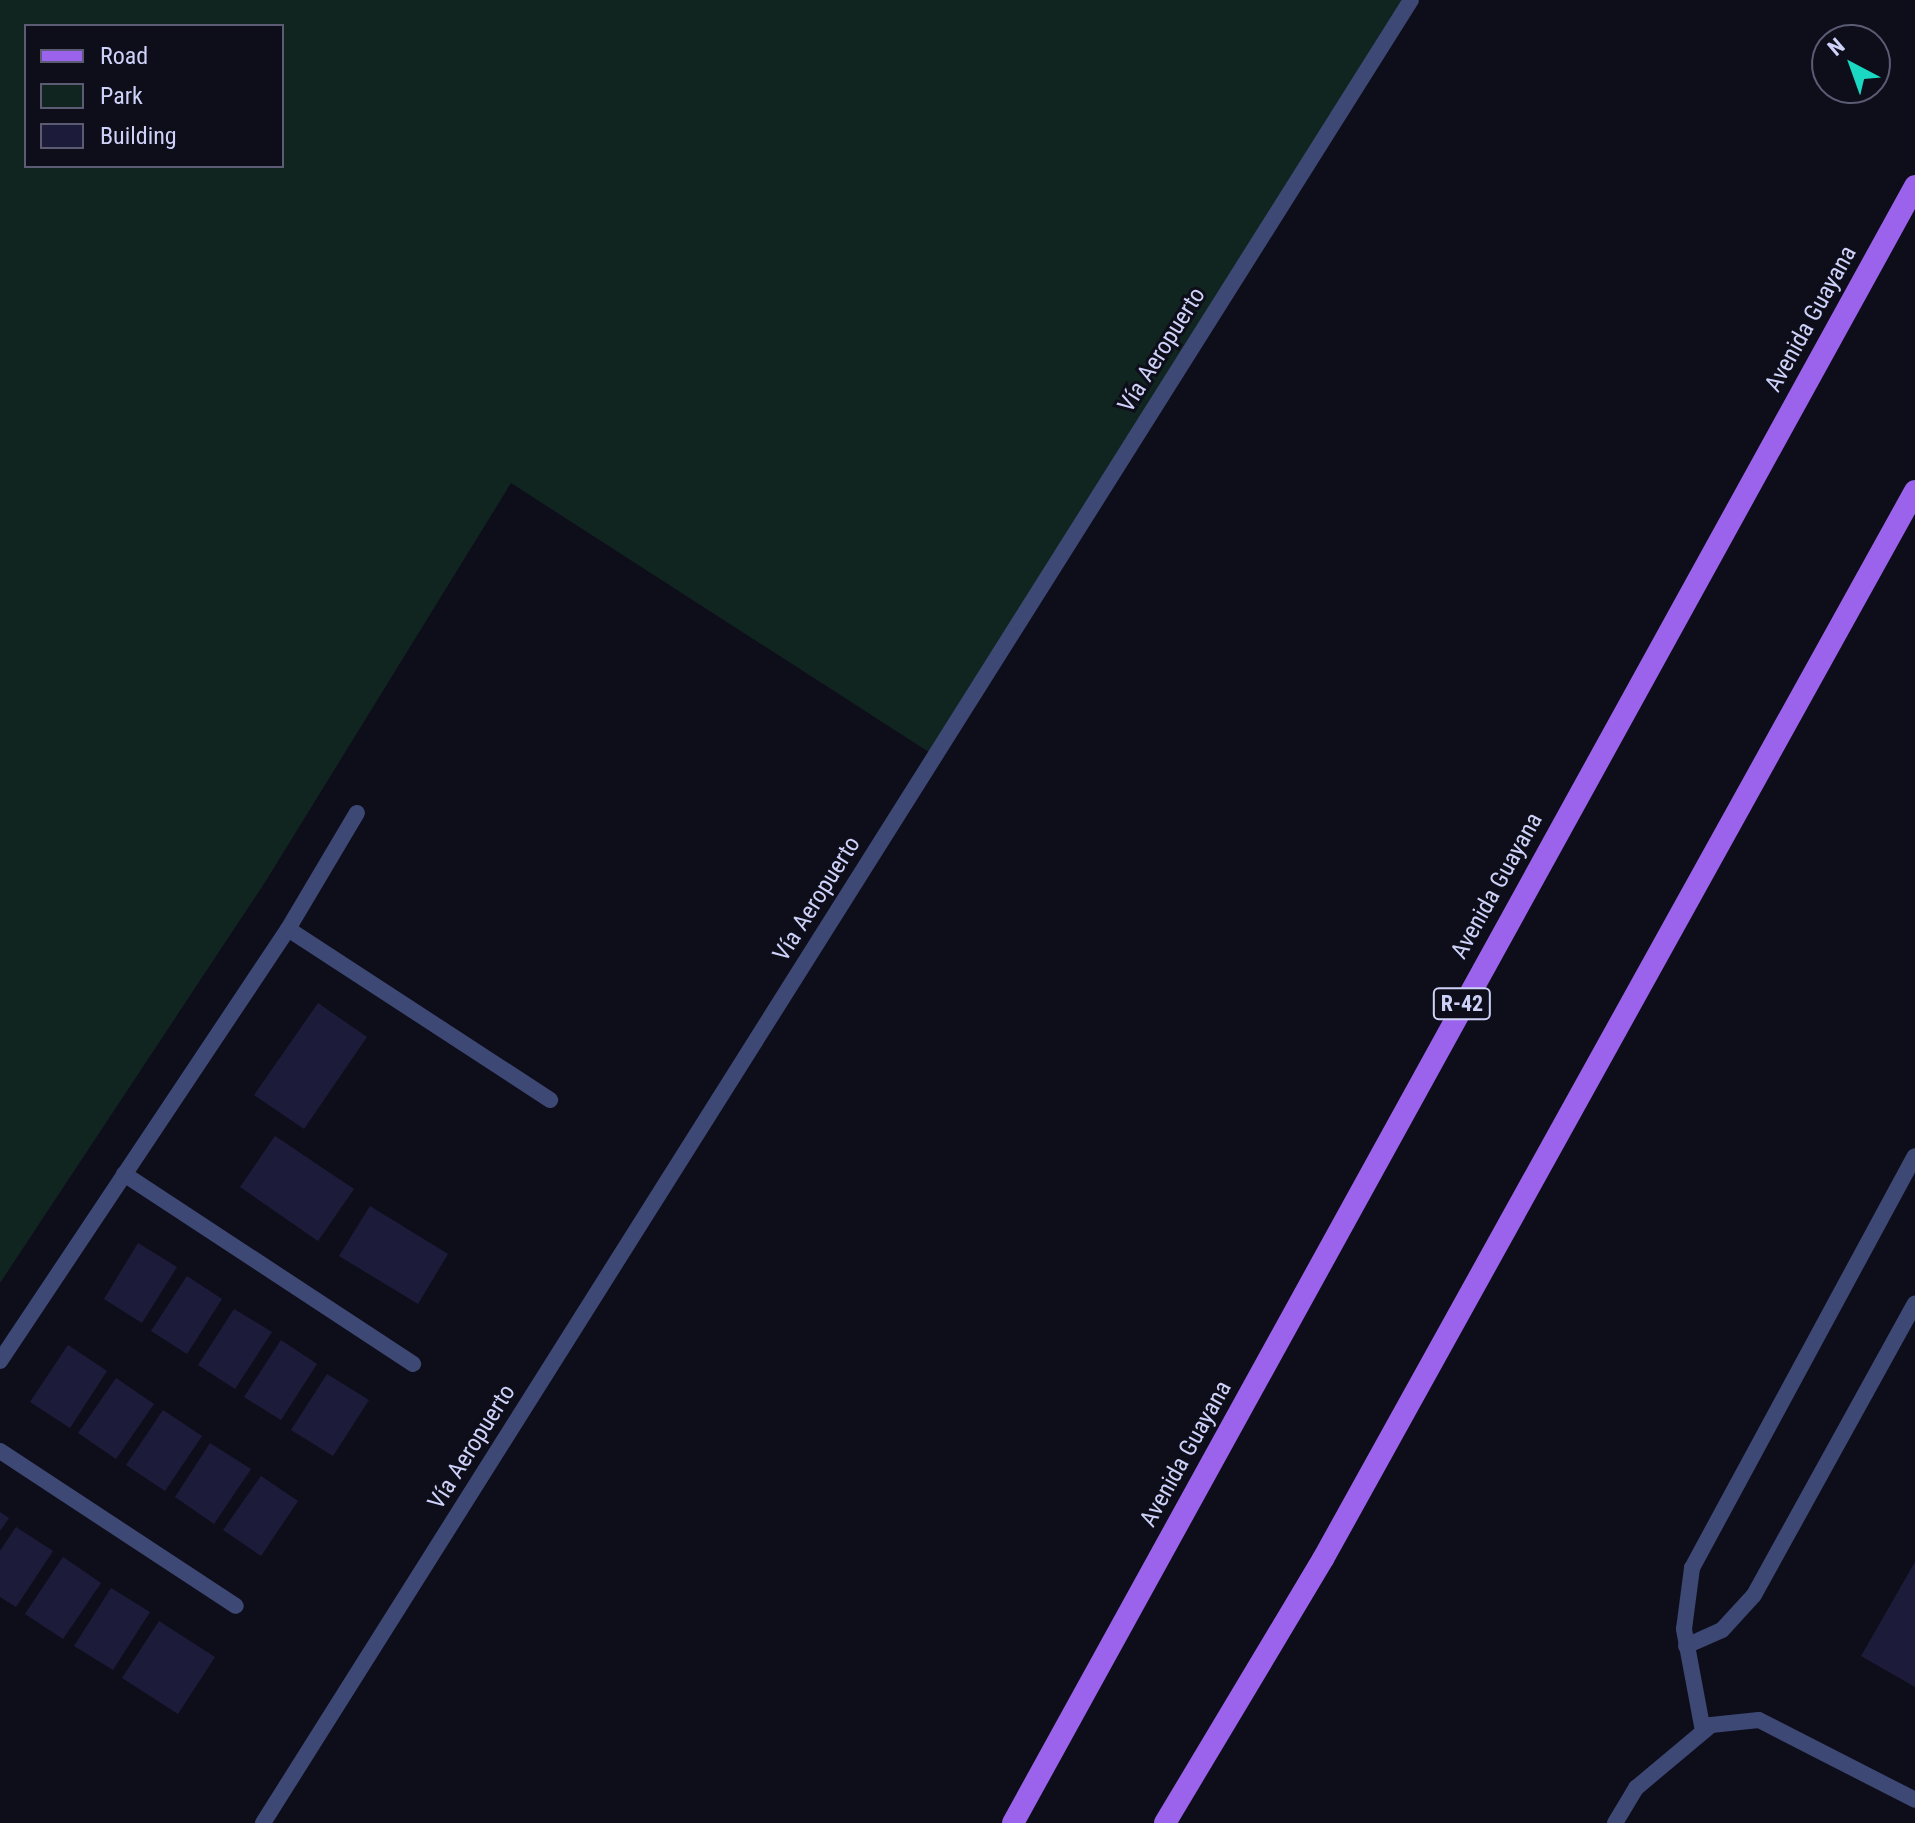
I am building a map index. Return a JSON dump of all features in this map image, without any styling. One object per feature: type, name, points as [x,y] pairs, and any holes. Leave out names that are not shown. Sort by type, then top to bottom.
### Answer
[{"type":"main road","name":"Avenida Guayana","points":[[1013,1823],[1915,186]]},
{"type":"main road","points":[[1165,1823],[1331,1546],[1915,491]]},
{"type":"street","name":"Vía Aeropuerto","points":[[263,1823],[1411,0]]},
{"type":"street","points":[[0,1361],[288,929],[357,813]]},
{"type":"street","points":[[288,929],[550,1100]]},
{"type":"street","points":[[1707,1728],[1686,1646],[1686,1585],[1703,1542],[1915,1156]]},
{"type":"street","points":[[124,1174],[413,1364]]},
{"type":"street","points":[[1686,1646],[1722,1630],[1754,1595],[1915,1303]]},
{"type":"street","points":[[0,1451],[236,1606]]},
{"type":"street","points":[[1615,1823],[1636,1788],[1707,1728],[1759,1720],[1915,1800]]},
{"type":"green space","points":[[0,0],[1411,0],[935,756],[511,483],[267,879],[0,1283]]},
{"type":"building","points":[[318,1003],[367,1037],[304,1129],[254,1095]]},
{"type":"building","points":[[275,1136],[354,1189],[318,1241],[240,1187]]},
{"type":"building","points":[[370,1206],[448,1254],[418,1304],[339,1256]]},
{"type":"building","points":[[138,1243],[177,1267],[142,1323],[104,1299]]},
{"type":"building","points":[[187,1276],[222,1299],[187,1354],[151,1331]]},
{"type":"building","points":[[234,1309],[272,1332],[235,1389],[198,1365]]},
{"type":"building","points":[[281,1340],[317,1364],[281,1420],[244,1397]]},
{"type":"building","points":[[68,1345],[107,1371],[70,1428],[30,1402]]},
{"type":"building","points":[[327,1374],[369,1400],[333,1456],[291,1430]]},
{"type":"building","points":[[116,1378],[154,1404],[116,1459],[78,1433]]},
{"type":"building","points":[[163,1410],[202,1436],[165,1491],[126,1465]]},
{"type":"building","points":[[210,1443],[251,1469],[214,1524],[175,1497]]},
{"type":"building","points":[[261,1476],[298,1501],[261,1556],[223,1530]]},
{"type":"building","points":[[0,1512],[9,1518],[0,1531]]},
{"type":"building","points":[[16,1527],[53,1551],[16,1607],[0,1597],[0,1551]]},
{"type":"building","points":[[63,1557],[101,1583],[63,1639],[25,1614]]},
{"type":"building","points":[[1915,1562],[1915,1687],[1861,1656]]},
{"type":"building","points":[[111,1588],[150,1612],[113,1670],[74,1646]]},
{"type":"building","points":[[159,1621],[215,1657],[178,1714],[122,1678]]}]
